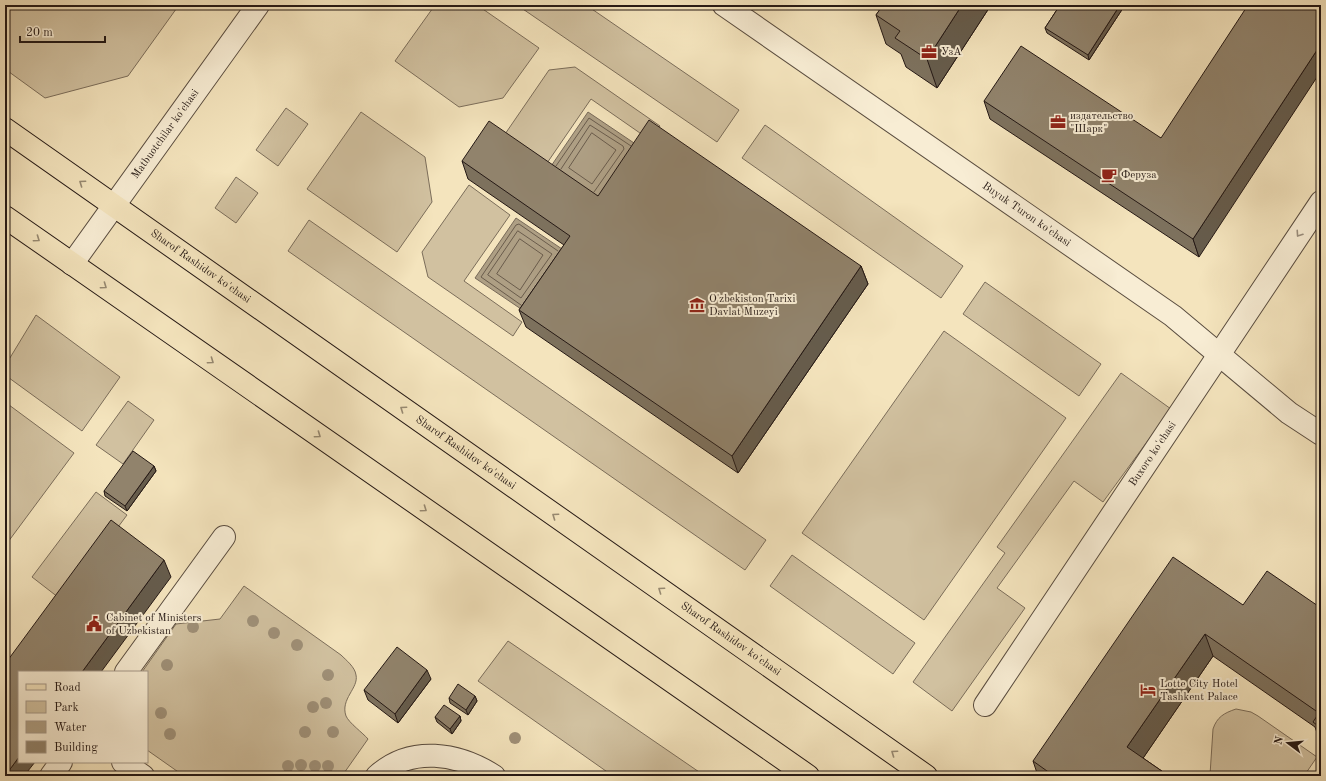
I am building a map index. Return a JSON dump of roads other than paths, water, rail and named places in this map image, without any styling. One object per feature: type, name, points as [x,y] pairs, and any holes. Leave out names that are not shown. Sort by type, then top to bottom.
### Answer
[{"type":"main road","name":"Sharof Rashidov ko'chasi","points":[[5,129],[926,776]]},
{"type":"main road","points":[[5,217],[808,776]]},
{"type":"street","name":"Matbuotchilar ko'chasi","points":[[72,264],[258,5]]},
{"type":"street","name":"Buyuk Turon ko'chasi","points":[[724,5],[1173,316],[1289,413],[1321,434]]},
{"type":"street","name":"Buxoro ko'chasi","points":[[985,705],[1321,202]]},
{"type":"street","points":[[127,671],[224,537]]},
{"type":"street","points":[[377,776],[401,760],[432,755],[463,760],[494,776]]},
{"type":"street","points":[[51,776],[60,763]]},
{"type":"street","points":[[124,763],[143,776]]},
{"type":"water","points":[[588,112],[637,145],[597,205],[547,172]]},
{"type":"water","points":[[516,218],[565,251],[524,311],[475,278]]},
{"type":"place","name":"УзА","points":[[929,52]]},
{"type":"place","name":"издательство \"Шарк\"","points":[[1058,122]]},
{"type":"place","name":"Феруза","points":[[1109,175]]},
{"type":"place","name":"O'zbekiston Tarixi Davlat Muzeyi","points":[[697,305]]},
{"type":"place","name":"Cabinet of Ministers of Uzbekistan","points":[[94,624]]},
{"type":"place","name":"Lotte City Hotel Tashkent Palace","points":[[1148,690]]}]
